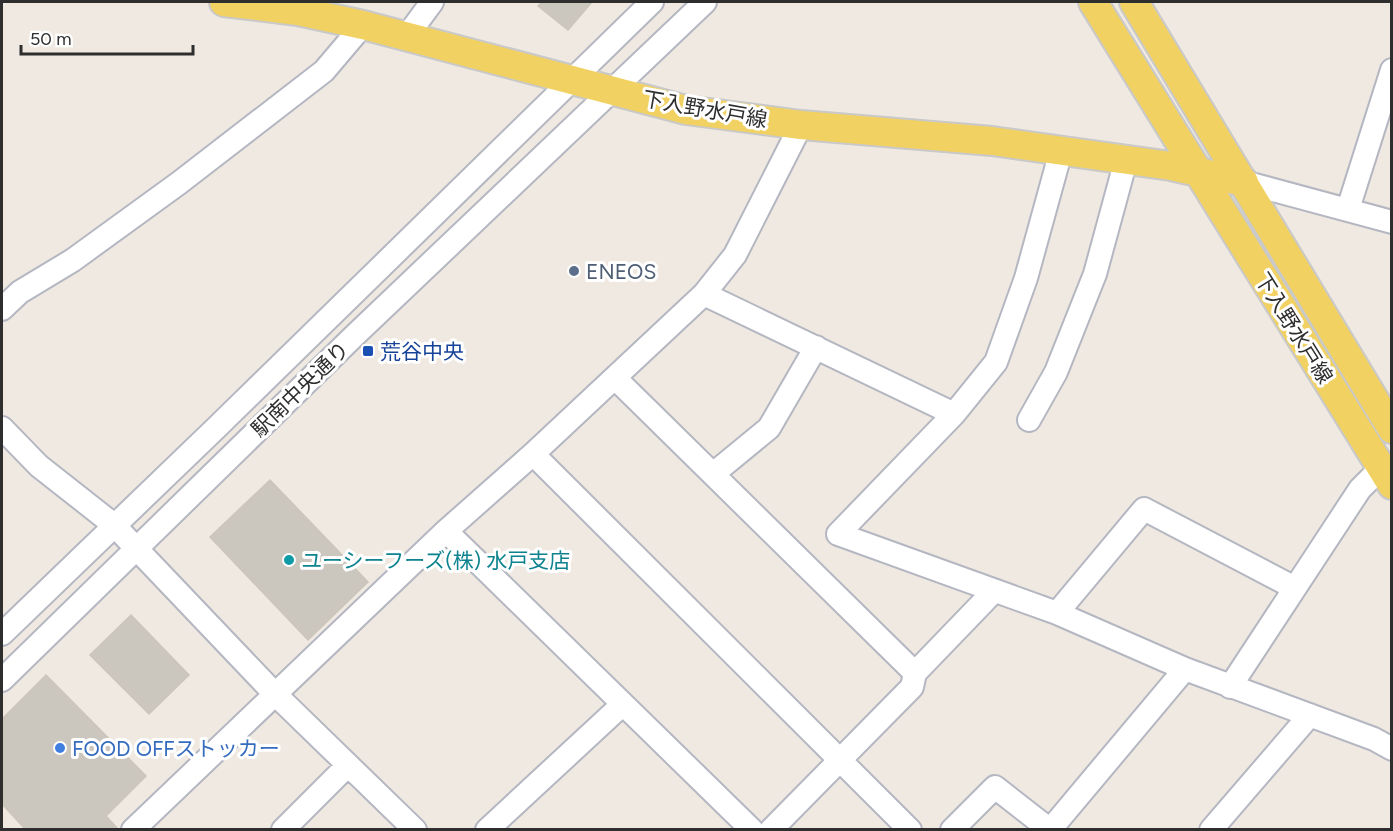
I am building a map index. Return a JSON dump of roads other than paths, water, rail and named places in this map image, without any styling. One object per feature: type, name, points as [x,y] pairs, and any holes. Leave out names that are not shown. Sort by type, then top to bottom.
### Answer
[{"type":"main road","name":"下入野水戸線","points":[[224,2],[298,11],[363,24],[686,110],[801,125],[992,141],[1195,171],[1244,182]]},
{"type":"main road","name":"下入野水戸線","points":[[1093,2],[1195,171],[1386,476]]},
{"type":"main road","name":"下入野水戸線","points":[[1134,2],[1389,419]]},
{"type":"street","points":[[407,36],[432,2]]},
{"type":"street","name":"駅南中央通り","points":[[2,634],[652,2]]},
{"type":"street","name":"駅南中央通り","points":[[2,680],[353,337],[705,2]]},
{"type":"street","points":[[2,309],[20,292],[73,260],[179,183],[324,71],[363,24]]},
{"type":"street","points":[[1348,209],[1392,70]]},
{"type":"street","points":[[133,830],[446,531],[533,454],[704,294],[735,255],[801,125]]},
{"type":"street","points":[[1061,151],[1026,278],[996,362],[954,414],[838,534],[1057,613],[1185,669],[1374,739],[1392,749]]},
{"type":"street","points":[[1029,420],[1056,372],[1095,274],[1126,160]]},
{"type":"street","points":[[1244,182],[1392,222]]},
{"type":"street","points":[[704,294],[954,414]]},
{"type":"street","points":[[713,474],[769,428],[816,347]]},
{"type":"street","points":[[615,378],[915,673]]},
{"type":"street","points":[[2,428],[39,466],[114,525],[138,548],[274,693],[415,830]]},
{"type":"street","points":[[533,454],[910,830]]},
{"type":"street","points":[[1230,687],[1293,587],[1360,489],[1386,476]]},
{"type":"street","points":[[1057,613],[1144,509],[1293,587]]},
{"type":"street","points":[[446,531],[752,830]]},
{"type":"street","points":[[771,830],[912,687],[915,673],[994,591]]},
{"type":"street","points":[[952,830],[995,787],[1050,830],[1185,669]]},
{"type":"street","points":[[487,830],[623,704]]},
{"type":"street","points":[[1211,830],[1310,715]]},
{"type":"street","points":[[283,830],[347,766]]},
{"type":"place","name":"ENEOS","points":[[574,271]]},
{"type":"place","name":"荒谷中央","points":[[368,351]]},
{"type":"place","name":"ユーシーフーズ(株) 水戸支店","points":[[289,560]]},
{"type":"place","name":"FOOD OFFストッカー","points":[[60,748]]}]
